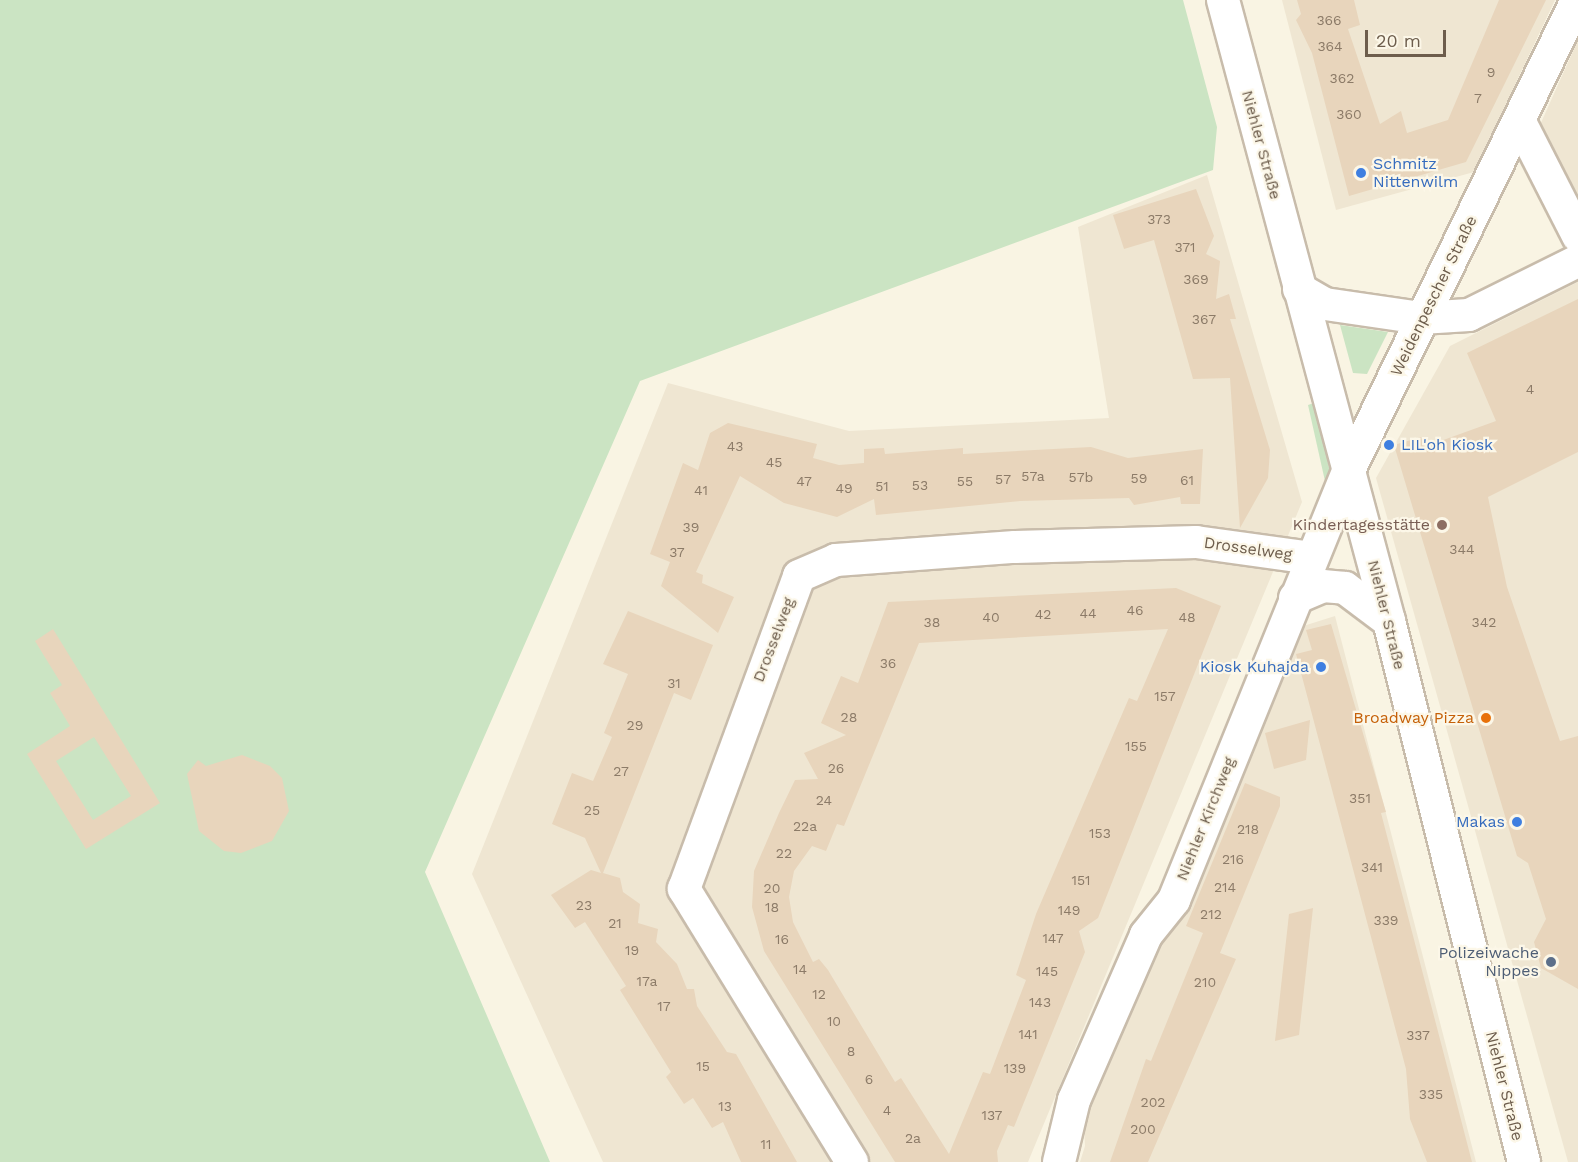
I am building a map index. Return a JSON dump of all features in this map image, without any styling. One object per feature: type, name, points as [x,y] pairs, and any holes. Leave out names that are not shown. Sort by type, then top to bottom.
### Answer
[{"type":"street","name":"Niehler Straße","points":[[1223,0],[1389,621],[1524,1162]]},
{"type":"street","name":"Weidenpescher Straße","points":[[1349,470],[1421,318],[1520,122],[1577,0]]},
{"type":"street","points":[[1520,122],[1578,236]]},
{"type":"street","points":[[1299,289],[1324,304],[1421,318],[1469,315],[1578,261]]},
{"type":"street","name":"Niehler Kirchweg","points":[[1059,1162],[1074,1100],[1146,935],[1174,900],[1311,558],[1349,470]]},
{"type":"street","name":"Drosselweg","points":[[852,1162],[684,889],[799,576],[836,560],[1015,547],[1196,542],[1311,558]]},
{"type":"street","points":[[1295,598],[1323,586],[1345,588],[1389,621]]},
{"type":"shaded area","points":[[1282,0],[1555,0],[1474,172],[1336,210]]},
{"type":"shaded area","points":[[1578,40],[1578,201],[1540,125]]},
{"type":"shaded area","points":[[1207,175],[1302,502],[1028,1162],[603,1162],[472,874],[668,383],[849,431],[1109,418],[1078,227]]},
{"type":"shaded area","points":[[1578,282],[1578,1162],[1568,1162],[1376,478],[1450,346]]},
{"type":"shaded area","points":[[1335,616],[1476,1162],[1080,1162],[1085,1146],[1083,1103],[1297,628]]},
{"type":"green space","points":[[0,0],[1183,0],[1217,127],[1213,170],[640,381],[425,872],[550,1162],[0,1162]]},
{"type":"green space","points":[[1340,325],[1388,332],[1367,374],[1353,373]]},
{"type":"green space","points":[[1314,403],[1332,480],[1329,499],[1308,405]]},
{"type":"building","points":[[1297,0],[1354,0],[1360,25],[1348,29],[1380,124],[1401,111],[1407,133],[1448,120],[1499,0],[1546,0],[1466,162],[1349,196],[1312,53],[1296,20],[1301,14]]},
{"type":"building","points":[[1196,189],[1214,236],[1206,254],[1220,261],[1216,299],[1229,294],[1236,319],[1230,319],[1270,450],[1268,478],[1240,528],[1230,378],[1193,379],[1154,240],[1124,249],[1113,215]]},
{"type":"building","points":[[1578,299],[1578,452],[1488,497],[1507,587],[1560,741],[1578,736],[1578,989],[1541,968],[1534,942],[1546,919],[1528,863],[1517,856],[1394,445],[1421,437],[1424,447],[1496,421],[1467,353]]},
{"type":"building","points":[[728,423],[817,444],[813,458],[839,465],[864,463],[864,449],[884,448],[885,454],[963,448],[963,454],[1091,447],[1128,458],[1203,449],[1200,504],[1181,504],[1180,497],[1134,505],[1129,498],[1020,501],[876,515],[874,499],[837,517],[784,503],[740,476],[696,572],[703,575],[702,583],[734,597],[718,633],[661,586],[670,562],[650,554],[683,463],[698,470],[710,433]]},
{"type":"building","points":[[1176,588],[1221,606],[1098,918],[1079,931],[1085,952],[1014,1127],[1008,1125],[997,1151],[998,1162],[895,1162],[764,951],[752,907],[754,871],[795,780],[818,779],[804,753],[846,735],[821,723],[841,676],[858,683],[888,602]],"holes":[[[1168,629],[1137,701],[1129,698],[1036,914],[1016,975],[1026,980],[990,1074],[983,1072],[949,1154],[901,1078],[895,1082],[828,970],[819,959],[813,962],[793,922],[789,897],[794,871],[812,846],[826,851],[837,824],[844,826],[919,643]]]},
{"type":"building","points":[[628,611],[713,645],[691,700],[674,693],[603,873],[620,878],[623,892],[640,904],[638,923],[658,929],[656,942],[677,964],[687,989],[694,989],[697,1006],[727,1052],[736,1054],[797,1162],[741,1162],[723,1122],[712,1128],[693,1098],[684,1104],[666,1077],[671,1072],[620,990],[626,986],[585,922],[575,928],[551,895],[591,870],[601,873],[585,838],[552,824],[572,773],[593,781],[612,737],[604,733],[628,674],[603,664]]},
{"type":"building","points":[[1331,624],[1386,812],[1381,813],[1472,1162],[1427,1162],[1410,1119],[1406,1069],[1296,654],[1312,650],[1306,630]]},
{"type":"building","points":[[53,629],[160,803],[86,849],[27,754],[70,726],[50,693],[62,685],[35,641]],"holes":[[[94,737],[131,796],[93,820],[56,761]]]},
{"type":"building","points":[[1310,720],[1306,760],[1274,769],[1265,733]]},
{"type":"building","points":[[242,755],[270,766],[282,778],[289,811],[272,841],[241,853],[224,851],[199,831],[187,774],[198,760],[206,766]]},
{"type":"building","points":[[1245,783],[1280,797],[1280,806],[1220,953],[1236,959],[1148,1162],[1110,1162],[1146,1059],[1151,1061],[1203,933],[1186,926]]},
{"type":"building","points":[[1313,908],[1299,1035],[1275,1041],[1289,914]]},
{"type":"place","name":"Schmitz Nittenwilm","points":[[1361,173]]},
{"type":"place","name":"LIL'oh Kiosk","points":[[1389,445]]},
{"type":"place","name":"Kindertagesstätte","points":[[1442,525]]},
{"type":"place","name":"Kiosk Kuhajda","points":[[1321,667]]},
{"type":"place","name":"Broadway Pizza","points":[[1486,718]]},
{"type":"place","name":"Makas","points":[[1517,822]]},
{"type":"place","name":"Polizeiwache Nippes","points":[[1551,962]]}]
